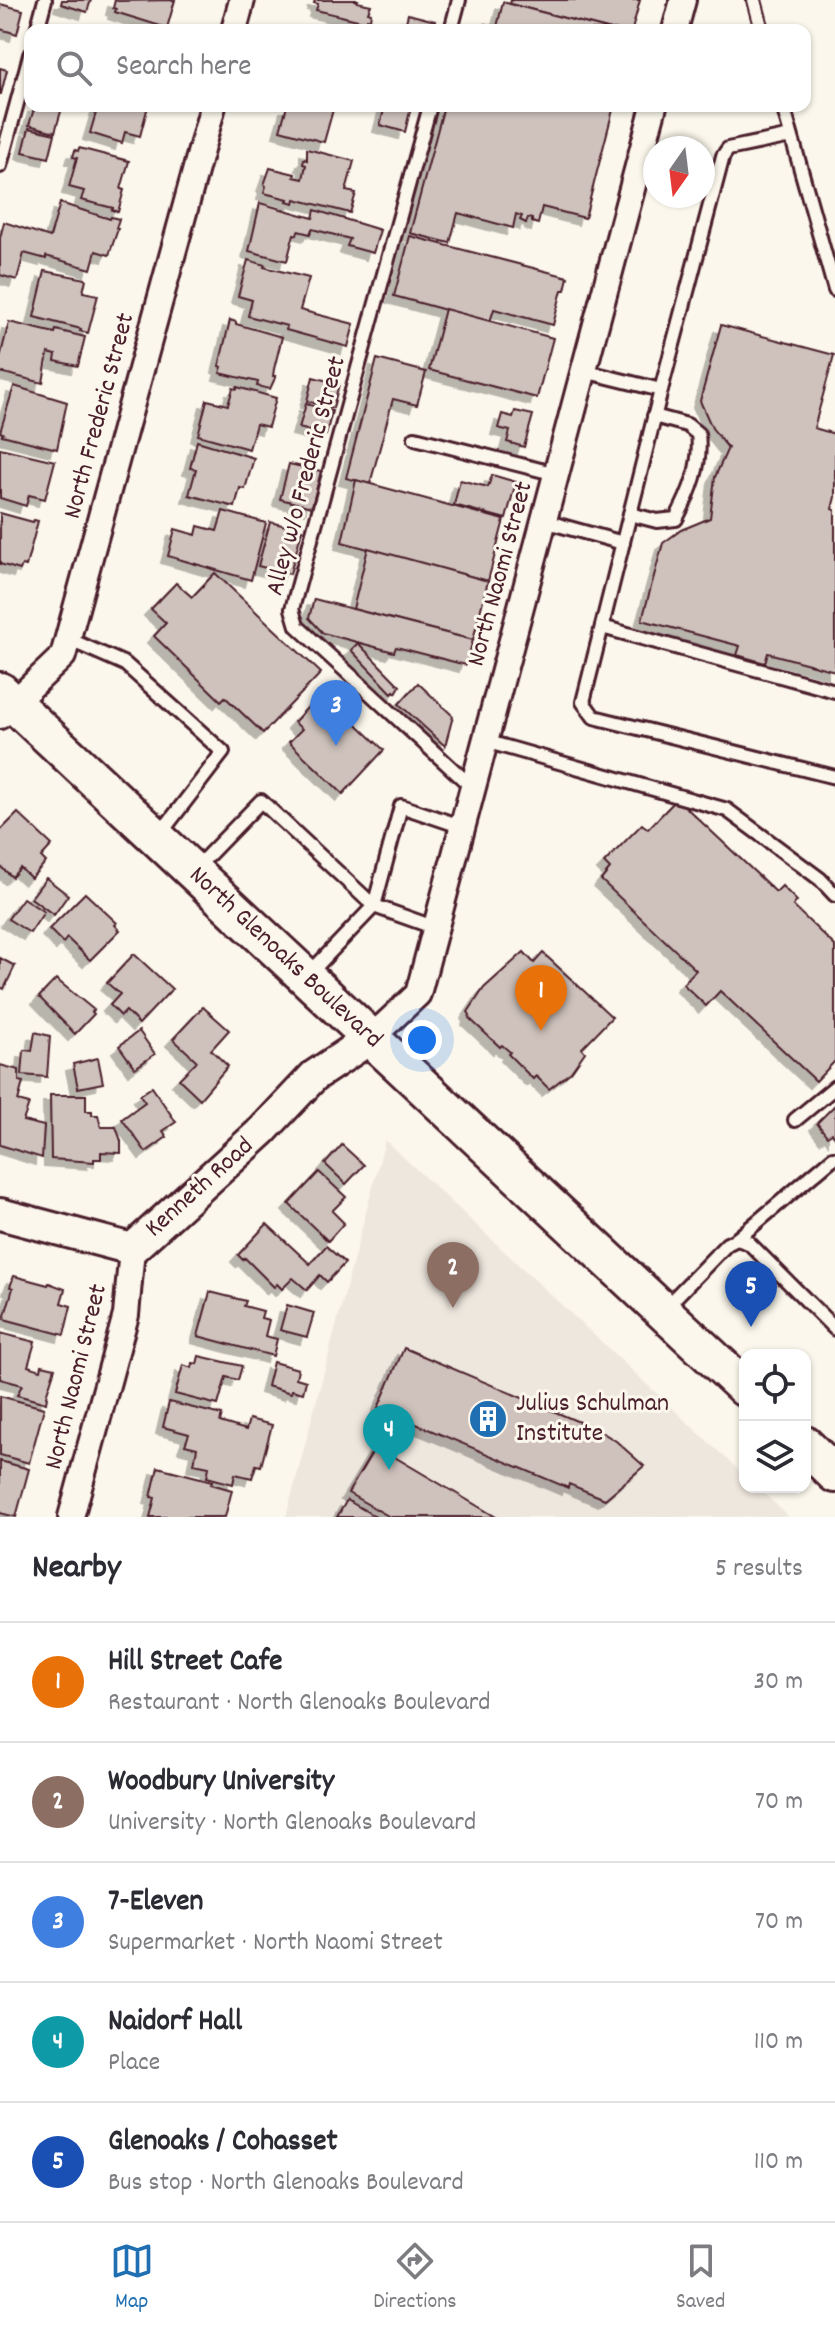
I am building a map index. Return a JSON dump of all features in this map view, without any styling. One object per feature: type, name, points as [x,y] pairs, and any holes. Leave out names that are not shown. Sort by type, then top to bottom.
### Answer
[{"type":"main road","name":"North Glenoaks Boulevard","points":[[4,703],[157,837],[739,1382]]},
{"type":"main road","points":[[811,1451],[835,1474]]},
{"type":"street","points":[[236,24],[242,0]]},
{"type":"street","points":[[677,24],[683,0]]},
{"type":"street","name":"North Frederic Street","points":[[4,703],[63,656],[211,112]]},
{"type":"street","name":"North Naomi Street","points":[[371,1038],[418,994],[652,112]]},
{"type":"street","name":"Kenneth Road","points":[[0,1214],[132,1249],[262,1131],[314,1076],[371,1038]]},
{"type":"street","name":"North Naomi Street","points":[[71,1517],[126,1315],[132,1249]]},
{"type":"lane","points":[[39,24],[45,0]]},
{"type":"lane","points":[[453,24],[459,0]]},
{"type":"lane","points":[[754,0],[760,24]]},
{"type":"lane","points":[[0,166],[24,77]]},
{"type":"lane","name":"Alley w/o Frederic Street","points":[[428,112],[292,609],[297,626],[473,788]]},
{"type":"lane","points":[[785,112],[835,290]]},
{"type":"lane","points":[[791,136],[728,149],[723,156],[583,702],[594,717],[835,777]]},
{"type":"lane","points":[[584,371],[661,390]]},
{"type":"lane","points":[[630,514],[657,521],[676,519],[687,499],[694,475],[700,447],[698,434],[687,425],[654,416]]},
{"type":"lane","points":[[415,438],[556,474]]},
{"type":"lane","points":[[544,521],[623,543]]},
{"type":"lane","points":[[602,627],[835,691]]},
{"type":"lane","points":[[68,639],[125,664],[223,752],[157,837]]},
{"type":"lane","points":[[485,741],[727,810],[820,879],[835,895]]},
{"type":"lane","points":[[193,871],[261,801],[374,906],[436,928]]},
{"type":"lane","points":[[306,977],[374,906],[401,806],[463,827]]},
{"type":"lane","points":[[795,1120],[835,1087]]},
{"type":"lane","points":[[662,1311],[727,1244],[737,1239],[833,1158]]},
{"type":"lane","points":[[737,1239],[749,1243],[835,1329]]},
{"type":"shaded area","points":[[385,1140],[739,1470],[739,1493],[763,1493],[789,1517],[286,1517]]},
{"type":"building","points":[[62,0],[91,0],[87,12],[61,4]]},
{"type":"building","points":[[115,0],[175,0],[168,24],[154,24],[115,12]]},
{"type":"building","points":[[315,0],[358,0],[371,5],[368,12],[371,13],[370,20],[366,22],[316,10],[318,4],[314,3]]},
{"type":"building","points":[[511,0],[640,0],[634,24],[588,24],[510,4]]},
{"type":"building","points":[[503,2],[588,24],[498,24]]},
{"type":"building","points":[[0,4],[23,10],[17,34],[0,29]]},
{"type":"building","points":[[408,14],[435,21],[434,24],[406,24]]},
{"type":"building","points":[[0,68],[7,70],[1,94],[0,94]]},
{"type":"building","points":[[33,112],[61,112],[55,132],[29,125]]},
{"type":"building","points":[[96,112],[146,112],[140,136],[125,132],[122,143],[90,133]]},
{"type":"building","points":[[285,112],[332,112],[324,142],[280,130]]},
{"type":"building","points":[[383,112],[410,112],[405,132],[380,125]]},
{"type":"building","points":[[442,112],[612,112],[585,218],[542,207],[538,224],[528,218],[526,223],[520,220],[522,216],[516,214],[513,228],[458,213],[450,243],[410,233]]},
{"type":"building","points":[[29,128],[55,134],[49,158],[23,152]]},
{"type":"building","points":[[79,148],[129,161],[118,212],[81,200],[84,191],[69,187],[77,158],[73,157]]},
{"type":"building","points":[[307,149],[354,161],[346,191],[356,193],[350,213],[295,199],[294,203],[264,193],[270,168],[303,179]]},
{"type":"building","points":[[60,203],[119,219],[109,255],[96,251],[91,269],[24,253],[17,280],[0,275],[0,238],[4,222],[50,237]]},
{"type":"building","points":[[260,203],[313,218],[315,210],[380,230],[373,253],[347,246],[350,239],[312,229],[310,234],[298,231],[297,235],[294,234],[287,261],[249,251]]},
{"type":"building","points":[[410,236],[568,277],[553,325],[494,309],[490,322],[394,296]]},
{"type":"building","points":[[248,260],[309,278],[300,310],[354,324],[348,347],[248,316],[252,300],[238,296]]},
{"type":"building","points":[[45,271],[86,279],[83,292],[98,295],[88,333],[34,317]]},
{"type":"building","points":[[445,309],[553,338],[537,398],[429,370]]},
{"type":"building","points":[[230,320],[282,337],[274,369],[273,376],[276,376],[270,389],[257,386],[258,382],[220,373]]},
{"type":"building","points":[[9,322],[85,337],[78,366],[55,361],[56,355],[48,353],[43,383],[0,372],[0,358]]},
{"type":"building","points":[[721,325],[834,355],[814,428],[835,434],[835,497],[832,509],[835,510],[835,671],[768,653],[765,663],[737,655],[740,646],[642,620],[663,543],[681,530],[710,518],[715,477],[728,448],[712,428],[700,401]]},
{"type":"building","points":[[377,359],[426,372],[417,405],[393,399],[370,484],[346,478]]},
{"type":"building","points":[[313,377],[339,384],[333,408],[307,401]]},
{"type":"building","points":[[14,386],[67,402],[57,449],[2,435],[0,432]]},
{"type":"building","points":[[233,388],[276,398],[268,427],[256,424],[249,449],[198,435],[207,400],[228,405]]},
{"type":"building","points":[[306,404],[332,411],[326,435],[299,428]]},
{"type":"building","points":[[515,411],[533,415],[524,447],[507,442],[510,431],[498,428],[502,414],[513,417]]},
{"type":"building","points":[[197,441],[254,458],[245,489],[240,488],[235,507],[189,495],[196,469],[190,468]]},
{"type":"building","points":[[0,448],[55,461],[45,499],[29,495],[26,506],[0,498]]},
{"type":"building","points":[[289,464],[321,471],[312,507],[280,499]]},
{"type":"building","points":[[492,475],[516,482],[506,519],[454,505],[460,480],[488,487]]},
{"type":"building","points":[[356,480],[504,520],[488,581],[342,542]]},
{"type":"building","points":[[223,511],[266,523],[251,580],[168,556],[175,529],[196,535],[198,526],[217,531]]},
{"type":"building","points":[[0,513],[38,521],[26,566],[22,565],[20,570],[0,564]]},
{"type":"building","points":[[270,522],[302,530],[290,574],[258,566]]},
{"type":"building","points":[[368,548],[488,581],[473,640],[353,609]]},
{"type":"building","points":[[215,573],[321,673],[263,733],[225,697],[221,701],[154,636],[166,623],[151,609],[176,583],[192,597]]},
{"type":"building","points":[[314,599],[473,640],[466,665],[396,647],[394,652],[323,633],[309,618]]},
{"type":"building","points":[[358,643],[400,686],[396,693],[392,693],[351,650]]},
{"type":"building","points":[[418,683],[453,716],[445,746],[399,704]]},
{"type":"building","points":[[330,699],[384,750],[343,794],[289,742],[302,729],[294,722],[308,707],[316,714]]},
{"type":"building","points":[[677,799],[776,892],[782,886],[797,901],[793,906],[835,946],[835,1061],[816,1081],[720,991],[706,1006],[683,984],[696,970],[601,880],[610,869],[604,863],[642,824],[648,829]]},
{"type":"building","points":[[18,813],[52,845],[41,857],[46,862],[31,878],[20,868],[12,877],[0,866],[0,831]]},
{"type":"building","points":[[46,878],[68,895],[54,915],[31,898]]},
{"type":"building","points":[[85,893],[117,923],[115,925],[120,930],[90,960],[67,938],[63,943],[49,929]]},
{"type":"building","points":[[23,898],[44,912],[30,933],[8,919]]},
{"type":"building","points":[[524,952],[534,963],[543,953],[612,1017],[582,1048],[585,1052],[571,1072],[549,1089],[536,1076],[533,1079],[508,1054],[510,1052],[502,1045],[500,1047],[469,1018],[468,1012],[484,988]]},
{"type":"building","points":[[134,954],[172,989],[139,1024],[126,1011],[121,1016],[110,1005],[120,994],[107,983]]},
{"type":"building","points":[[0,958],[15,966],[4,989],[0,987]]},
{"type":"building","points":[[56,979],[94,1010],[94,1014],[75,1034],[39,997]]},
{"type":"building","points":[[203,1007],[229,1030],[211,1050],[228,1066],[200,1099],[179,1079],[197,1061],[173,1039]]},
{"type":"building","points":[[139,1031],[155,1054],[135,1068],[119,1046]]},
{"type":"building","points":[[35,1032],[50,1036],[47,1077],[22,1075],[24,1050],[32,1051]]},
{"type":"building","points":[[98,1058],[103,1083],[78,1088],[73,1064]]},
{"type":"building","points":[[0,1065],[19,1070],[19,1081],[23,1082],[18,1101],[29,1104],[23,1121],[44,1126],[42,1158],[0,1145]]},
{"type":"building","points":[[152,1087],[176,1122],[163,1131],[167,1137],[146,1152],[122,1119],[145,1102],[140,1095]]},
{"type":"building","points":[[50,1095],[86,1095],[86,1111],[98,1115],[101,1127],[116,1127],[121,1153],[101,1152],[101,1159],[94,1159],[94,1162],[51,1159]]},
{"type":"building","points":[[835,1105],[835,1137],[832,1133],[827,1136],[817,1123]]},
{"type":"building","points":[[342,1145],[364,1165],[346,1184],[325,1164]]},
{"type":"building","points":[[319,1172],[346,1197],[332,1211],[344,1223],[328,1241],[289,1204]]},
{"type":"building","points":[[267,1224],[310,1264],[326,1246],[345,1263],[327,1282],[320,1275],[307,1290],[293,1278],[282,1289],[277,1284],[274,1287],[245,1258],[243,1260],[238,1255]]},
{"type":"building","points":[[14,1276],[65,1289],[61,1303],[71,1306],[64,1335],[4,1319]]},
{"type":"building","points":[[210,1292],[246,1301],[244,1306],[263,1311],[261,1318],[269,1320],[265,1336],[277,1339],[273,1356],[198,1336]]},
{"type":"building","points":[[287,1305],[314,1313],[307,1337],[280,1330]]},
{"type":"building","points":[[0,1333],[35,1342],[28,1366],[41,1370],[42,1365],[55,1368],[46,1403],[17,1395],[22,1385],[0,1379]]},
{"type":"building","name":"Julius Schulman Institute","points":[[404,1348],[598,1430],[616,1441],[644,1466],[605,1499],[569,1484],[568,1488],[378,1408]]},
{"type":"building","points":[[199,1356],[242,1366],[238,1380],[226,1377],[218,1405],[175,1394],[183,1365],[192,1368]]},
{"type":"building","points":[[273,1362],[298,1369],[296,1378],[306,1381],[303,1393],[267,1386]]},
{"type":"building","points":[[0,1396],[44,1408],[29,1463],[0,1455]]},
{"type":"building","points":[[169,1402],[222,1415],[220,1422],[246,1430],[249,1419],[272,1425],[261,1466],[256,1465],[252,1478],[235,1474],[233,1484],[207,1477],[209,1467],[194,1464],[197,1448],[185,1445],[189,1434],[163,1427]]},
{"type":"building","points":[[376,1446],[496,1517],[390,1517],[348,1493]]},
{"type":"building","points":[[0,1461],[29,1469],[16,1517],[0,1513]]},
{"type":"building","points":[[158,1467],[212,1481],[211,1484],[232,1490],[225,1517],[150,1517]]},
{"type":"building","points":[[347,1500],[376,1517],[337,1517]]},
{"type":"place","name":"7-Eleven","points":[[336,746]]},
{"type":"place","name":"Hill Street Cafe","points":[[541,1031]]},
{"type":"place","name":"Woodbury University","points":[[453,1308]]},
{"type":"place","name":"Glenoaks / Cohasset","points":[[751,1327]]},
{"type":"place","name":"Julius Schulman Institute","points":[[488,1419]]},
{"type":"place","name":"Naidorf Hall","points":[[389,1470]]}]
